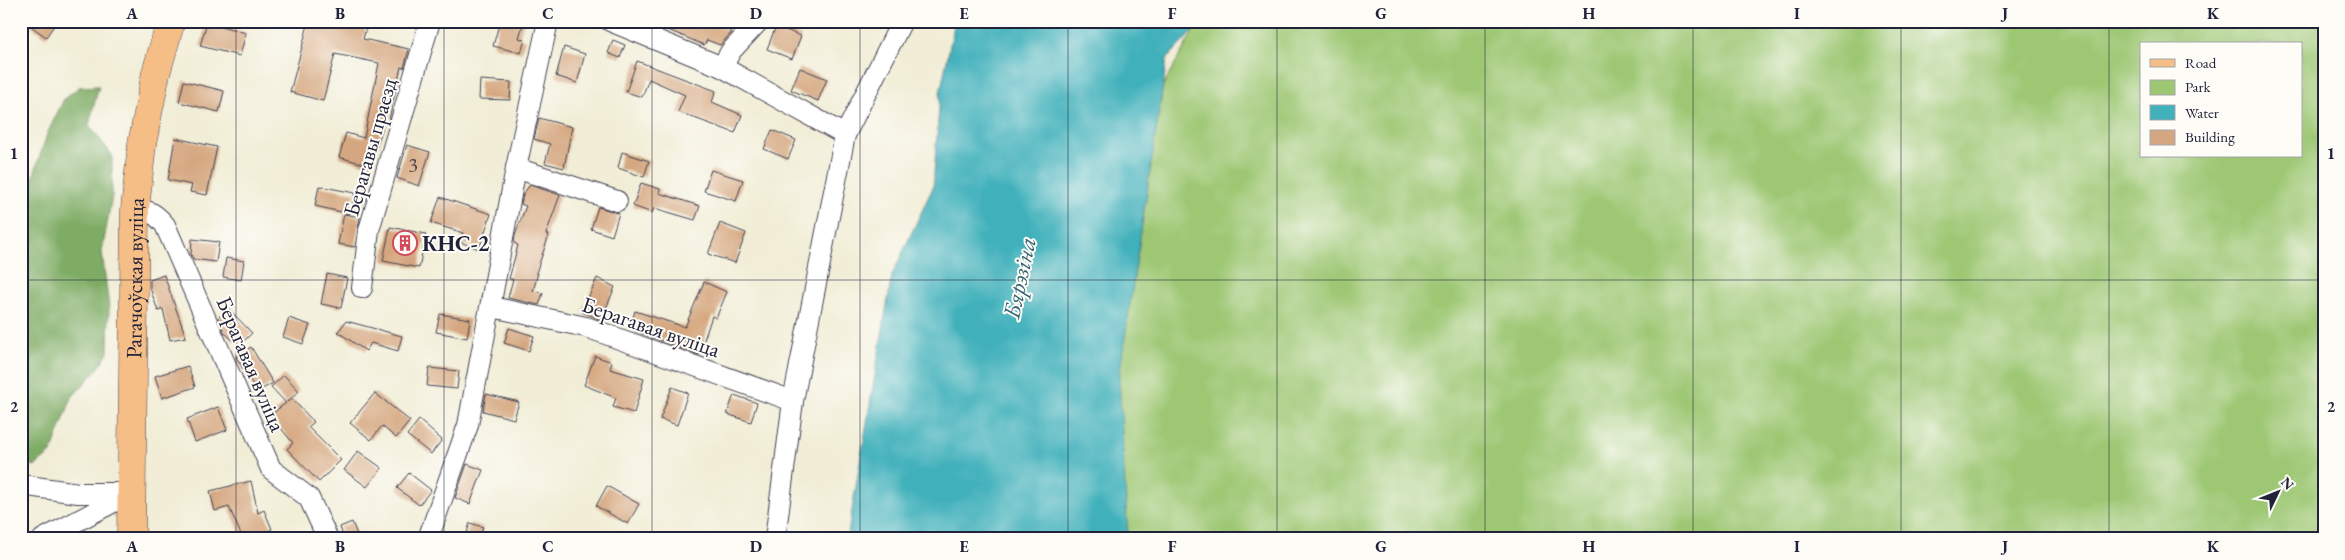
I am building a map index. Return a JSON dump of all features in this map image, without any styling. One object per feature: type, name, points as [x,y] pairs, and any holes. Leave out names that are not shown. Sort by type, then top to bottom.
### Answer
[{"type":"main road","name":"Рагачоўская вуліца","points":[[131,539],[134,209],[142,144],[156,73],[171,21]]},
{"type":"street","name":"Берагавы праезд","points":[[362,288],[370,230],[430,21]]},
{"type":"street","points":[[428,539],[468,425],[492,307],[516,168],[548,21]]},
{"type":"street","points":[[610,21],[722,67],[845,135]]},
{"type":"street","points":[[722,67],[731,52],[759,21]]},
{"type":"street","points":[[775,539],[793,401],[845,135],[902,21]]},
{"type":"street","points":[[516,168],[617,201]]},
{"type":"street","name":"Берагавая вуліца","points":[[134,209],[148,210],[157,215],[165,225],[271,468],[309,498],[328,539]]},
{"type":"street","name":"Берагавая вуліца","points":[[492,307],[586,327],[793,401]]},
{"type":"street","points":[[21,485],[78,493],[131,493]]},
{"type":"street","points":[[43,539],[131,493]]},
{"type":"green space","points":[[1199,21],[2324,21],[2324,539],[1116,539],[1107,370],[1161,89]]},
{"type":"green space","points":[[99,86],[89,125],[112,155],[112,196],[102,252],[109,308],[108,352],[98,369],[72,397],[51,453],[35,466],[21,461],[21,214],[47,134],[64,99],[79,87]]},
{"type":"water","name":"Бярэзіна","points":[[955,21],[1202,21],[1167,59],[1119,377],[1128,539],[847,539],[892,275],[933,187],[940,93]]},
{"type":"building","points":[[24,21],[57,21],[46,37]]},
{"type":"building","points":[[309,21],[368,21],[363,39],[409,49],[404,68],[401,67],[388,124],[384,123],[371,166],[339,157],[346,133],[364,138],[379,63],[335,54],[323,101],[290,92]]},
{"type":"building","points":[[500,21],[524,21],[519,38],[525,40],[521,53],[493,46]]},
{"type":"building","points":[[647,21],[706,21],[732,32],[720,45],[707,40],[704,45]]},
{"type":"building","points":[[207,22],[246,33],[240,56],[200,46]]},
{"type":"building","points":[[776,26],[801,36],[792,59],[767,49]]},
{"type":"building","points":[[613,40],[625,45],[620,58],[608,53]]},
{"type":"building","points":[[564,47],[585,54],[577,83],[556,76]]},
{"type":"building","points":[[637,61],[716,91],[712,102],[742,115],[735,133],[678,112],[685,95],[649,79],[642,97],[626,92]]},
{"type":"building","points":[[800,68],[827,79],[818,101],[791,90]]},
{"type":"building","points":[[480,80],[511,82],[510,100],[479,99]]},
{"type":"building","points":[[184,81],[224,91],[219,112],[179,102]]},
{"type":"building","points":[[539,118],[572,127],[564,168],[545,163],[550,144],[534,139]]},
{"type":"building","points":[[772,130],[796,140],[788,159],[764,149]]},
{"type":"building","points":[[175,138],[217,147],[207,195],[190,192],[192,185],[168,180]]},
{"type":"building","points":[[407,145],[430,152],[419,186],[397,178]]},
{"type":"building","points":[[622,152],[649,161],[644,177],[618,168]]},
{"type":"building","points":[[711,170],[743,180],[736,201],[704,191]]},
{"type":"building","points":[[641,183],[660,189],[659,193],[700,206],[695,220],[654,208],[652,213],[633,206]]},
{"type":"building","points":[[530,185],[560,195],[546,234],[549,235],[536,273],[538,273],[533,291],[543,293],[539,305],[508,298],[513,279],[509,279],[518,245],[514,243],[515,235],[526,206],[521,204],[523,194]]},
{"type":"building","points":[[319,186],[355,193],[350,214],[315,206]]},
{"type":"building","points":[[440,197],[491,214],[479,249],[460,242],[463,233],[431,223]]},
{"type":"building","points":[[598,207],[619,213],[612,236],[591,229]]},
{"type":"building","points":[[344,214],[360,217],[355,247],[338,244]]},
{"type":"building","points":[[720,223],[746,233],[735,263],[708,254]]},
{"type":"building","name":"КНС-2","points":[[390,227],[426,234],[419,268],[383,261]]},
{"type":"building","points":[[192,239],[219,242],[216,262],[193,259],[191,254]]},
{"type":"building","points":[[226,258],[244,261],[241,280],[223,277]]},
{"type":"building","points":[[327,274],[347,278],[341,308],[321,304]]},
{"type":"building","points":[[164,275],[186,337],[170,340],[163,309],[158,311],[150,288],[150,280]]},
{"type":"building","points":[[597,278],[615,287],[601,320],[582,312]]},
{"type":"building","points":[[704,282],[727,292],[716,318],[712,316],[699,355],[634,331],[635,326],[631,325],[635,311],[685,327]]},
{"type":"building","points":[[228,308],[252,333],[239,346],[224,332],[218,318]]},
{"type":"building","points":[[440,314],[470,319],[467,338],[436,332]]},
{"type":"building","points":[[289,318],[310,325],[303,344],[283,337]]},
{"type":"building","points":[[346,321],[402,336],[398,351],[371,343],[366,351],[338,332]]},
{"type":"building","points":[[509,328],[534,336],[529,351],[504,343]]},
{"type":"building","points":[[251,347],[273,383],[257,392],[236,357]]},
{"type":"building","points":[[595,356],[612,362],[610,369],[644,379],[634,413],[613,407],[616,398],[584,385]]},
{"type":"building","points":[[188,366],[195,387],[162,398],[155,376]]},
{"type":"building","points":[[429,368],[459,371],[457,389],[427,386]]},
{"type":"building","points":[[284,375],[299,391],[287,402],[292,399],[314,422],[308,427],[341,460],[319,482],[287,449],[293,443],[270,415],[286,403],[271,387]]},
{"type":"building","points":[[672,387],[688,393],[677,425],[660,419]]},
{"type":"building","points":[[375,393],[410,421],[396,438],[382,426],[371,440],[350,423]]},
{"type":"building","points":[[486,394],[519,402],[514,419],[483,411]]},
{"type":"building","points":[[734,395],[757,403],[751,422],[727,414]]},
{"type":"building","points":[[218,407],[227,430],[195,442],[187,419]]},
{"type":"building","points":[[419,420],[442,440],[431,454],[407,435]]},
{"type":"building","points":[[358,451],[382,468],[367,487],[344,470]]},
{"type":"building","points":[[467,464],[483,470],[470,504],[455,498]]},
{"type":"building","points":[[409,473],[431,490],[419,505],[397,488]]},
{"type":"building","points":[[251,481],[258,513],[264,510],[272,529],[251,539],[243,539],[229,507],[215,511],[210,491]]},
{"type":"building","points":[[607,486],[639,504],[628,524],[596,506]]},
{"type":"building","points":[[352,522],[359,539],[344,539],[340,527]]},
{"type":"building","points":[[470,523],[483,527],[479,539],[465,539]]},
{"type":"place","name":"КНС-2","points":[[405,243]]}]
